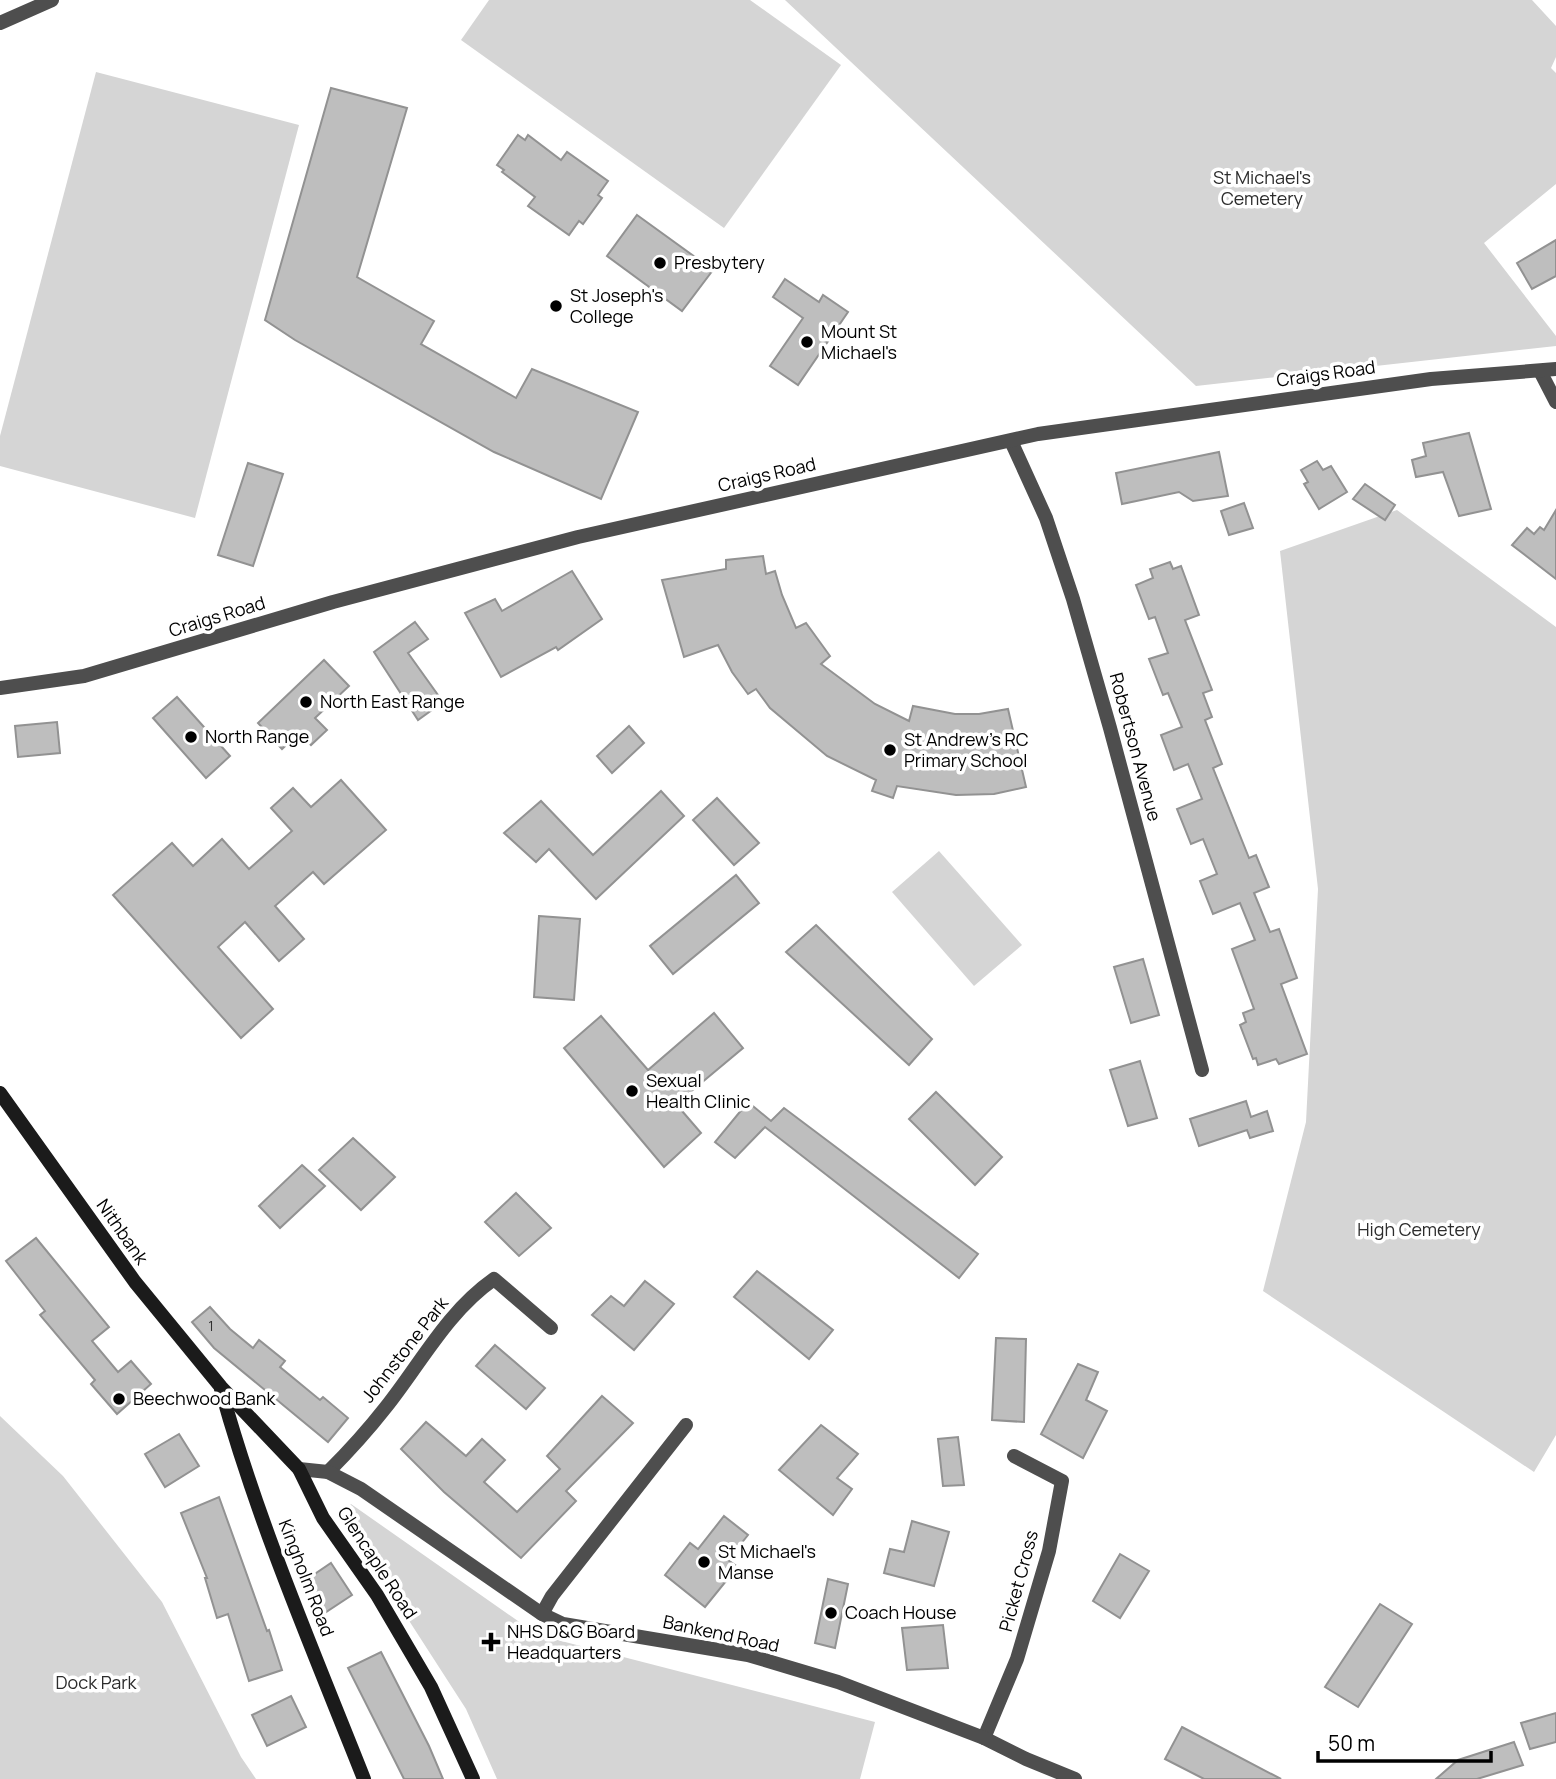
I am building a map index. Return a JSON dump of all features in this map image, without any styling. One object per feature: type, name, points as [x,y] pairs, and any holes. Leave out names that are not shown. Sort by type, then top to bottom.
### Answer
[{"type":"main road","name":"Nithbank","points":[[0,1093],[135,1282],[221,1387]]},
{"type":"main road","name":"Glencaple Road","points":[[221,1387],[299,1469],[323,1518],[377,1595],[432,1687],[473,1779]]},
{"type":"main road","name":"Kingholm Road","points":[[221,1387],[241,1461],[364,1779]]},
{"type":"street","points":[[0,23],[52,0]]},
{"type":"street","name":"Craigs Road","points":[[0,688],[84,677],[333,602],[578,537],[1038,434],[1431,379],[1556,369]]},
{"type":"street","points":[[1540,370],[1556,402]]},
{"type":"street","name":"Robertson Avenue","points":[[1011,441],[1046,518],[1073,599],[1202,1070]]},
{"type":"street","name":"Johnstone Park","points":[[328,1472],[386,1407],[430,1344],[477,1290],[494,1279],[551,1328]]},
{"type":"street","points":[[542,1614],[552,1596],[686,1425]]},
{"type":"street","name":"Picket Cross","points":[[985,1738],[1017,1659],[1049,1551],[1062,1481],[1014,1456]]},
{"type":"street","name":"Bankend Road","points":[[299,1469],[328,1472],[361,1489],[542,1614],[563,1624],[748,1655],[838,1682],[985,1738],[1026,1759],[1076,1779]]},
{"type":"green space","points":[[489,0],[750,0],[841,65],[724,228],[461,40]]},
{"type":"green space","name":"St Michael's Cemetery","points":[[785,0],[1532,0],[1556,26],[1556,57],[1551,68],[1556,73],[1556,184],[1484,243],[1556,336],[1556,346],[1196,386]]},
{"type":"green space","points":[[96,72],[299,125],[195,518],[0,466],[0,436]]},
{"type":"green space","name":"High Cemetery","points":[[1397,510],[1556,627],[1556,1435],[1534,1472],[1263,1291],[1306,1122],[1318,889],[1280,551]]},
{"type":"green space","points":[[939,851],[1022,945],[974,986],[892,892]]},
{"type":"green space","name":"Dock Park","points":[[0,1416],[63,1476],[162,1602],[241,1757],[256,1779],[0,1779]]},
{"type":"green space","name":"NHS D&G Board Headquarters","points":[[351,1504],[538,1635],[875,1722],[860,1779],[497,1779],[466,1709],[343,1513]]},
{"type":"building","points":[[331,88],[407,108],[357,277],[434,321],[421,344],[516,398],[532,369],[638,412],[601,499],[494,452],[295,340],[265,320]]},
{"type":"building","points":[[518,135],[525,140],[528,135],[561,160],[567,152],[608,181],[598,195],[602,198],[583,224],[579,221],[569,235],[528,206],[535,197],[502,172],[504,170],[497,165]]},
{"type":"building","name":"Presbytery","points":[[637,215],[713,270],[682,311],[607,256]]},
{"type":"building","points":[[1556,240],[1556,276],[1532,289],[1517,263]]},
{"type":"building","name":"Mount St Michael's","points":[[785,279],[819,302],[823,295],[848,312],[798,385],[770,366],[803,318],[773,297]]},
{"type":"building","points":[[1469,433],[1491,509],[1459,516],[1443,472],[1416,477],[1412,460],[1426,456],[1423,443]]},
{"type":"building","points":[[1219,452],[1228,496],[1193,501],[1179,492],[1122,504],[1116,473]]},
{"type":"building","points":[[1317,461],[1323,470],[1331,466],[1347,492],[1319,509],[1304,484],[1308,482],[1301,470]]},
{"type":"building","points":[[248,463],[283,474],[253,566],[218,555]]},
{"type":"building","points":[[1365,484],[1395,505],[1385,520],[1353,499]]},
{"type":"building","points":[[1244,503],[1253,528],[1229,535],[1221,511]]},
{"type":"building","points":[[1556,510],[1556,579],[1512,545],[1527,528],[1534,534],[1540,527],[1544,530]]},
{"type":"building","points":[[763,556],[766,574],[775,571],[796,628],[806,623],[830,656],[821,664],[875,704],[909,721],[913,706],[955,714],[979,714],[1008,709],[1026,787],[994,794],[956,795],[897,786],[893,798],[872,791],[876,780],[827,756],[770,708],[756,689],[748,694],[732,672],[718,645],[684,657],[662,580],[726,569],[726,560]]},
{"type":"building","points":[[1170,562],[1173,569],[1181,566],[1199,615],[1185,620],[1212,690],[1203,693],[1212,717],[1205,720],[1222,764],[1213,768],[1249,858],[1256,855],[1269,887],[1254,893],[1270,932],[1279,929],[1297,978],[1281,984],[1307,1054],[1279,1064],[1276,1059],[1258,1065],[1240,1025],[1246,1022],[1243,1013],[1254,1009],[1232,949],[1255,940],[1240,903],[1213,914],[1200,881],[1217,874],[1203,839],[1191,844],[1177,809],[1202,799],[1188,764],[1174,770],[1161,735],[1182,727],[1168,693],[1163,695],[1149,659],[1168,653],[1155,617],[1149,619],[1136,585],[1153,578],[1150,569]]},
{"type":"building","points":[[572,571],[602,619],[558,650],[556,647],[501,677],[465,613],[495,599],[502,611]]},
{"type":"building","points":[[415,622],[428,639],[408,653],[443,702],[418,720],[374,652]]},
{"type":"building","name":"North East Range","points":[[324,660],[349,686],[315,718],[327,730],[311,745],[299,733],[282,749],[258,723]]},
{"type":"building","name":"North Range","points":[[177,697],[230,756],[206,778],[153,718]]},
{"type":"building","points":[[57,722],[60,753],[18,757],[15,726]]},
{"type":"building","points":[[629,726],[644,743],[612,773],[597,756]]},
{"type":"building","points":[[341,780],[386,830],[324,884],[313,872],[275,906],[304,939],[279,961],[245,922],[218,947],[273,1009],[241,1038],[113,895],[172,843],[193,866],[222,839],[249,869],[292,831],[271,808],[293,788],[311,807]]},
{"type":"building","points":[[661,791],[684,816],[596,899],[549,849],[536,862],[504,833],[541,801],[593,855]]},
{"type":"building","points":[[717,798],[759,843],[734,865],[693,820]]},
{"type":"building","points":[[736,875],[759,903],[673,974],[650,946]]},
{"type":"building","points":[[539,916],[580,919],[574,1000],[534,997]]},
{"type":"building","points":[[816,925],[932,1039],[909,1065],[786,952]]},
{"type":"building","points":[[1143,959],[1159,1015],[1131,1023],[1114,967]]},
{"type":"building","name":"Sexual Health Clinic","points":[[714,1013],[743,1048],[676,1104],[701,1133],[664,1167],[564,1048],[601,1016],[648,1070]]},
{"type":"building","points":[[1140,1061],[1157,1118],[1128,1126],[1110,1070]]},
{"type":"building","points":[[936,1092],[1002,1157],[975,1185],[909,1119]]},
{"type":"building","points":[[1246,1101],[1251,1117],[1267,1111],[1273,1131],[1250,1138],[1247,1130],[1199,1146],[1190,1119]]},
{"type":"building","points":[[748,1102],[771,1121],[784,1108],[978,1254],[959,1278],[765,1127],[735,1158],[715,1142]]},
{"type":"building","points":[[353,1138],[395,1177],[361,1210],[319,1170]]},
{"type":"building","points":[[302,1165],[325,1186],[280,1228],[259,1206]]},
{"type":"building","points":[[516,1193],[551,1228],[519,1256],[485,1222]]},
{"type":"building","points":[[36,1238],[109,1327],[92,1341],[118,1372],[131,1361],[151,1384],[117,1414],[91,1384],[95,1380],[40,1315],[45,1311],[6,1261]]},
{"type":"building","points":[[757,1271],[833,1330],[809,1359],[734,1297]]},
{"type":"building","points":[[645,1281],[674,1304],[634,1350],[592,1315],[611,1296],[624,1306]]},
{"type":"building","points":[[210,1307],[230,1329],[253,1348],[259,1340],[285,1361],[280,1367],[320,1400],[323,1397],[348,1418],[328,1442],[214,1348],[192,1322]]},
{"type":"building","points":[[996,1338],[1026,1339],[1024,1422],[992,1420]]},
{"type":"building","points":[[495,1345],[545,1388],[526,1409],[476,1366]]},
{"type":"building","points":[[1078,1364],[1098,1372],[1086,1400],[1107,1411],[1083,1458],[1041,1434]]},
{"type":"building","points":[[602,1396],[633,1423],[566,1491],[576,1501],[521,1558],[444,1492],[401,1449],[426,1422],[466,1456],[482,1439],[505,1460],[484,1482],[517,1512],[560,1469],[547,1456]]},
{"type":"building","points":[[821,1425],[858,1454],[837,1478],[852,1489],[833,1515],[779,1470]]},
{"type":"building","points":[[179,1434],[199,1466],[165,1487],[145,1454]]},
{"type":"building","points":[[958,1437],[964,1485],[943,1486],[938,1439]]},
{"type":"building","points":[[219,1497],[282,1670],[249,1681],[228,1614],[217,1618],[207,1578],[181,1513]]},
{"type":"building","name":"St Michael's Manse","points":[[724,1516],[748,1535],[728,1560],[735,1565],[728,1573],[731,1575],[705,1607],[665,1575],[690,1543],[698,1549]]},
{"type":"building","points":[[912,1521],[949,1532],[934,1586],[884,1573],[890,1549],[904,1552]]},
{"type":"building","points":[[1120,1554],[1149,1571],[1120,1618],[1093,1601]]},
{"type":"building","points":[[331,1563],[352,1595],[320,1616],[300,1584]]},
{"type":"building","name":"Coach House","points":[[828,1579],[848,1584],[835,1648],[815,1643]]},
{"type":"building","points":[[1380,1604],[1412,1624],[1358,1707],[1325,1687]]},
{"type":"building","points":[[943,1625],[948,1668],[907,1670],[902,1628]]},
{"type":"building","points":[[381,1652],[443,1779],[404,1779],[348,1668]]},
{"type":"building","points":[[291,1696],[306,1727],[267,1746],[252,1715]]},
{"type":"building","points":[[1556,1713],[1556,1742],[1530,1749],[1521,1723]]},
{"type":"building","points":[[1182,1727],[1281,1779],[1204,1779],[1165,1759]]},
{"type":"building","points":[[1514,1742],[1523,1765],[1477,1779],[1436,1779],[1458,1760]]},
{"type":"place","name":"Presbytery","points":[[660,263]]},
{"type":"place","name":"St Joseph's College","points":[[556,306]]},
{"type":"place","name":"Mount St Michael's","points":[[807,342]]},
{"type":"place","name":"North East Range","points":[[306,702]]},
{"type":"place","name":"North Range","points":[[191,737]]},
{"type":"place","name":"St Andrew's RC Primary School","points":[[890,750]]},
{"type":"place","name":"Sexual Health Clinic","points":[[632,1091]]},
{"type":"place","name":"Beechwood Bank","points":[[119,1399]]},
{"type":"place","name":"St Michael's Manse","points":[[704,1562]]},
{"type":"place","name":"Coach House","points":[[831,1613]]},
{"type":"place","name":"NHS D&G Board Headquarters","points":[[491,1642]]}]
